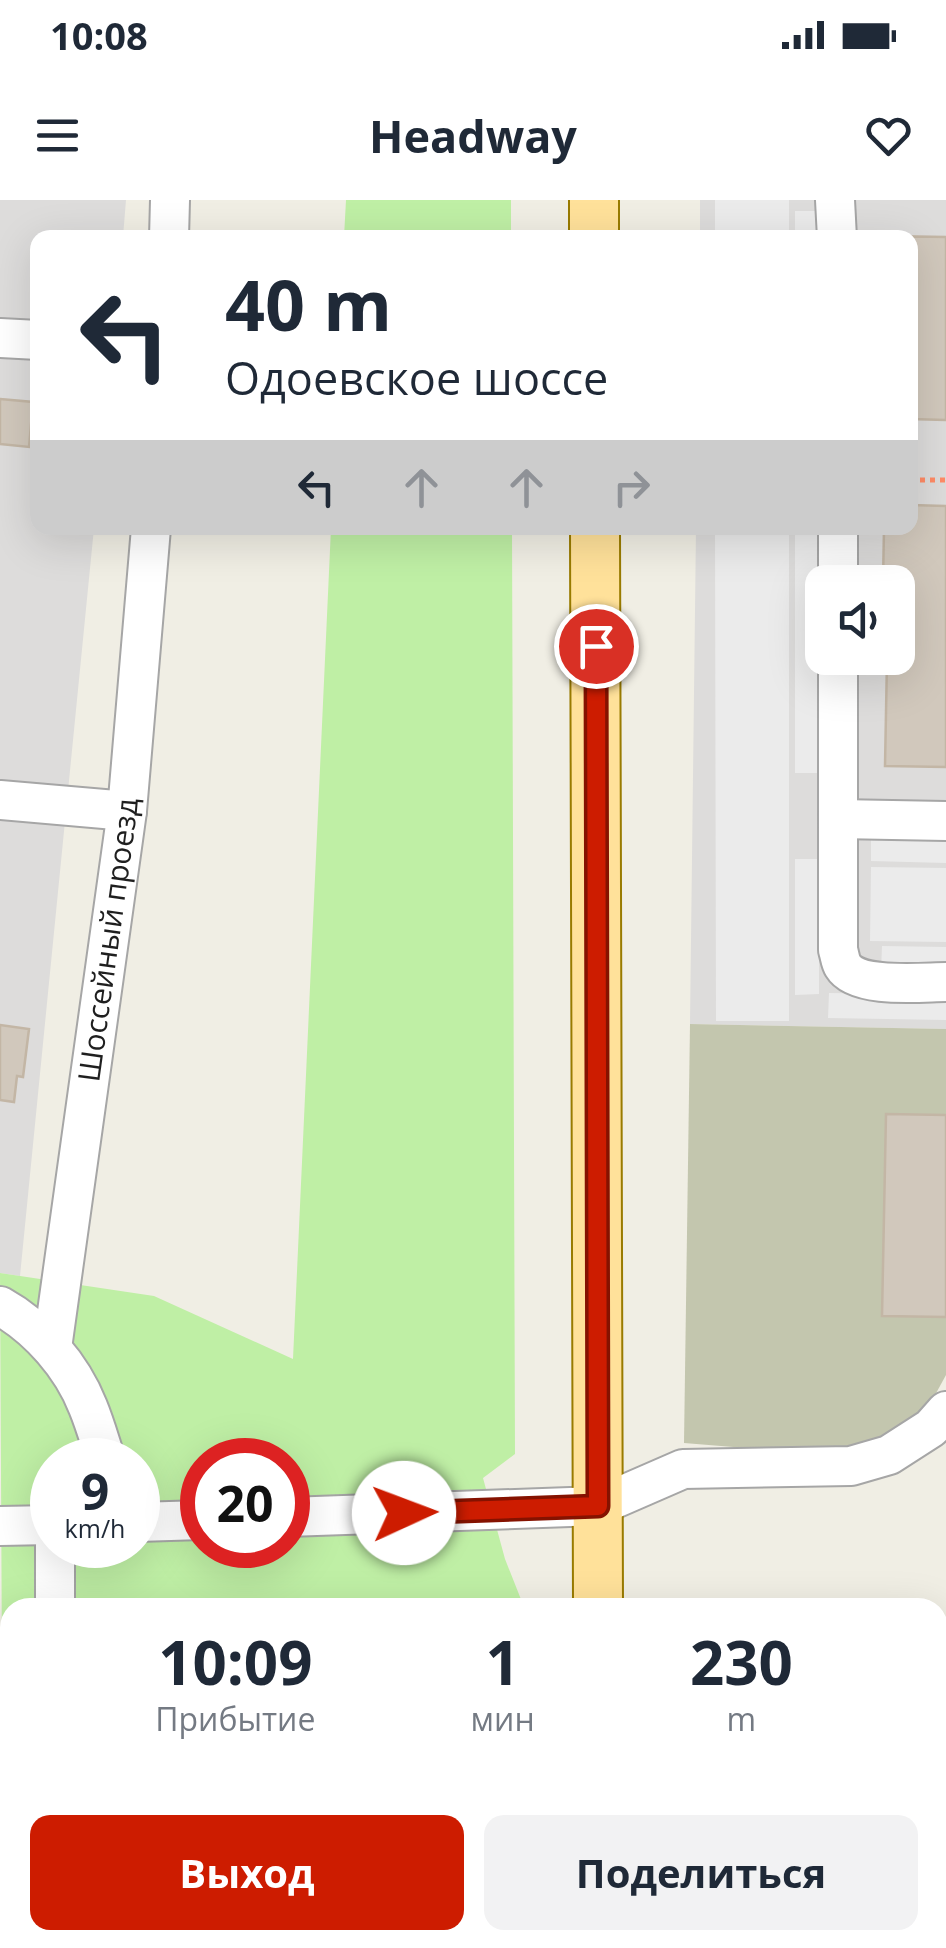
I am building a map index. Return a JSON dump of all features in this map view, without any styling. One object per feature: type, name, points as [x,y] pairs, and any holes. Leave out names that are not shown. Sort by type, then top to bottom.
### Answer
[{"type":"main road","points":[[594,200],[594,230]]},
{"type":"main road","points":[[595,535],[598,1598]]},
{"type":"street","points":[[169,230],[170,200]]},
{"type":"street","points":[[835,200],[837,230]]},
{"type":"street","points":[[0,338],[30,340]]},
{"type":"street","name":"Шоссейный проезд","points":[[52,1348],[128,811],[150,535]]},
{"type":"street","points":[[838,535],[838,565]]},
{"type":"street","points":[[838,675],[838,950],[843,966],[852,975],[868,981],[946,982]]},
{"type":"street","points":[[0,800],[128,811]]},
{"type":"street","points":[[838,819],[946,820]]},
{"type":"street","points":[[0,1306],[52,1348],[88,1405],[99,1438]]},
{"type":"street","points":[[310,1516],[598,1506],[683,1469],[852,1466],[890,1454],[931,1428],[946,1410]]},
{"type":"street","points":[[0,1526],[30,1525]]},
{"type":"street","points":[[55,1568],[55,1598]]},
{"type":"path","points":[[918,480],[946,480]]},
{"type":"shaded area","points":[[0,200],[126,200],[124,230],[30,230],[30,535],[93,535],[20,1276],[0,1273]]},
{"type":"shaded area","points":[[700,200],[946,200],[946,1029],[690,1024],[696,535],[918,535],[918,230],[700,230]]},
{"type":"shaded area","points":[[715,200],[789,200],[789,230],[715,230]]},
{"type":"shaded area","points":[[795,211],[819,211],[819,230],[795,230]]},
{"type":"shaded area","points":[[715,535],[789,535],[789,1021],[716,1021]]},
{"type":"shaded area","points":[[795,535],[819,535],[819,565],[805,565],[805,675],[819,675],[819,773],[795,773]]},
{"type":"shaded area","points":[[871,837],[946,838],[946,863],[871,861]]},
{"type":"shaded area","points":[[795,859],[819,859],[819,994],[795,995]]},
{"type":"shaded area","points":[[871,867],[946,868],[946,942],[870,941]]},
{"type":"shaded area","points":[[882,946],[946,947],[946,972],[881,971]]},
{"type":"shaded area","points":[[829,993],[946,995],[946,1020],[828,1018]]},
{"type":"shaded area","points":[[690,1024],[946,1029],[946,1375],[923,1417],[882,1440],[822,1454],[684,1443]]},
{"type":"green space","points":[[346,200],[511,200],[511,230],[344,230]]},
{"type":"green space","points":[[331,535],[512,535],[515,1454],[483,1478],[505,1559],[520,1598],[2,1598],[0,1273],[154,1296],[293,1359]]},
{"type":"building","points":[[918,237],[946,237],[946,420],[918,419]]},
{"type":"building","points":[[0,399],[30,402],[29,447],[0,444]]},
{"type":"building","points":[[918,505],[946,506],[946,767],[885,766],[887,675],[915,675],[915,565],[883,565],[884,535],[918,535]]},
{"type":"building","points":[[0,1025],[29,1029],[23,1077],[17,1076],[14,1102],[0,1100]]},
{"type":"building","points":[[886,1114],[946,1115],[946,1317],[882,1316]]},
{"type":"route","points":[[404,1513],[598,1506],[596,646]]}]
